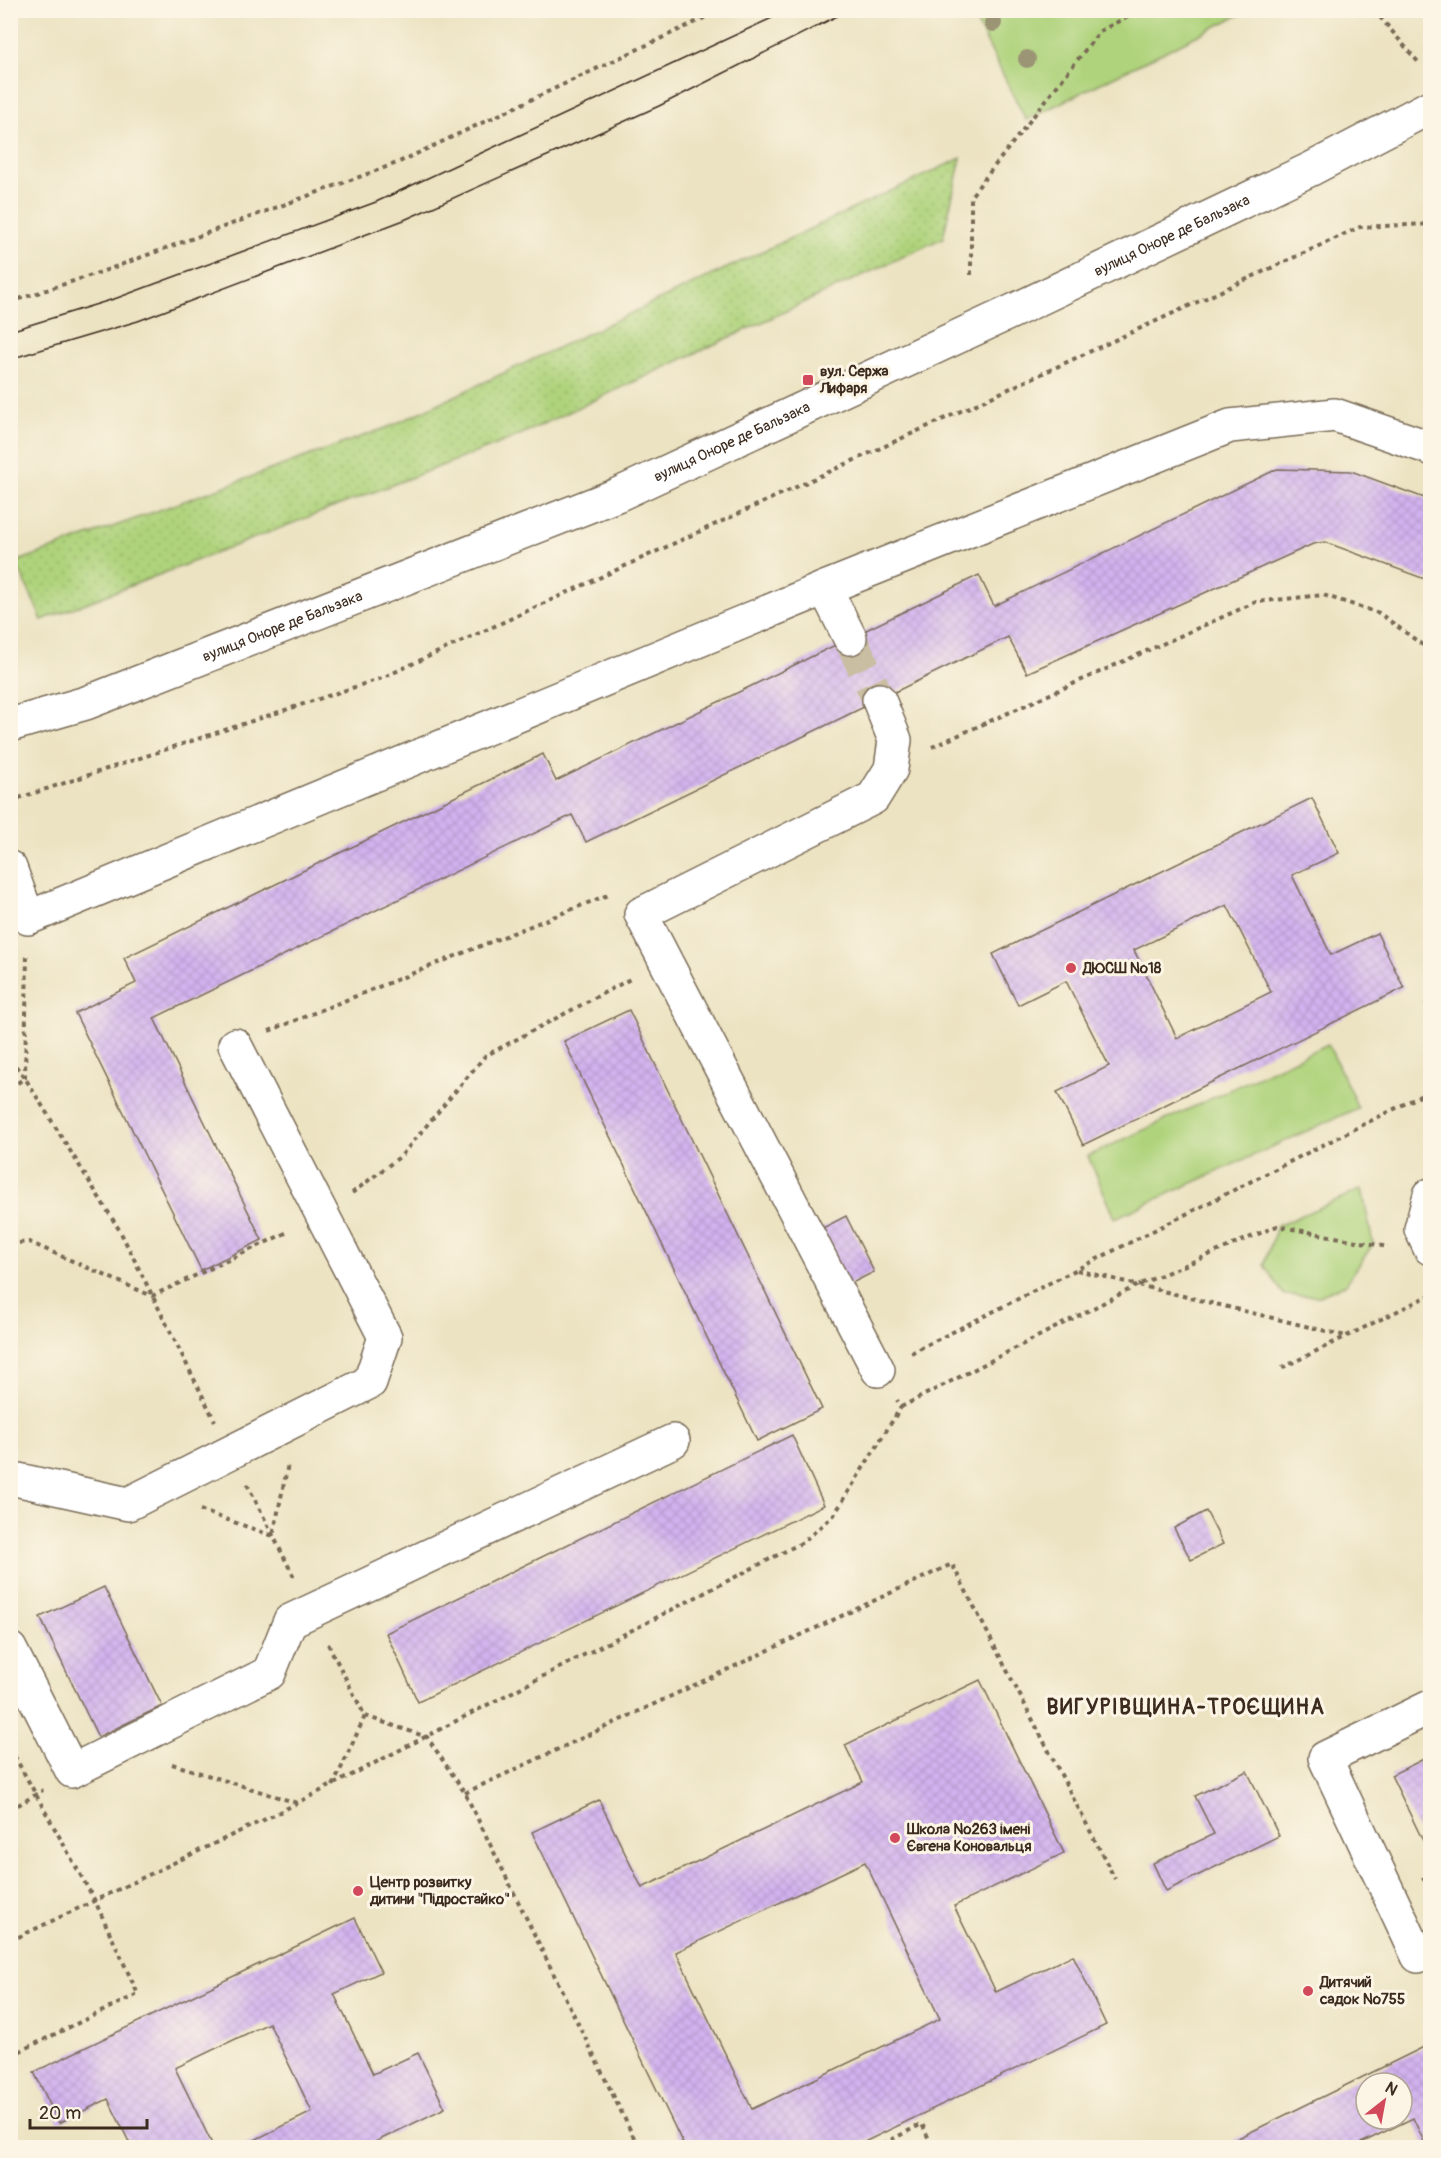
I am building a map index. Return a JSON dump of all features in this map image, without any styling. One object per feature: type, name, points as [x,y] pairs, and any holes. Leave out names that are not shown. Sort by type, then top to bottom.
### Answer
[{"type":"street","name":"вулиця Оноре де Бальзака","points":[[10,725],[86,703],[617,495],[1311,169],[1431,107]]},
{"type":"street","points":[[10,868],[28,918],[825,588],[1230,426],[1335,415],[1431,448]]},
{"type":"street","points":[[825,588],[850,638]]},
{"type":"street","points":[[878,1370],[641,914],[873,798],[891,769],[895,740],[879,700]]},
{"type":"street","points":[[10,1478],[128,1504],[370,1382],[385,1337],[235,1045]]},
{"type":"street","points":[[1431,1195],[1421,1229],[1431,1248]]},
{"type":"street","points":[[10,1649],[72,1771],[269,1673],[290,1621],[673,1441]]},
{"type":"street","points":[[1418,1956],[1325,1758],[1431,1707]]},
{"type":"path","points":[[10,302],[104,272],[397,164],[721,10]]},
{"type":"path","points":[[971,275],[971,196],[1100,31],[1140,10]]},
{"type":"path","points":[[1374,10],[1419,63]]},
{"type":"path","points":[[10,801],[382,678],[1360,227],[1431,224]]},
{"type":"path","points":[[892,763],[1256,602],[1323,595],[1380,613],[1424,646],[1431,656]]},
{"type":"path","points":[[235,1045],[612,893],[641,914]]},
{"type":"path","points":[[25,1078],[28,918]]},
{"type":"path","points":[[10,1244],[29,1242],[152,1296],[322,1216],[400,1156],[485,1056],[666,960]]},
{"type":"path","points":[[1426,1002],[1431,1011]]},
{"type":"path","points":[[10,1059],[25,1078],[120,1231],[365,1716],[427,1737],[465,1793],[639,2148]]},
{"type":"path","points":[[10,1088],[25,1078]]},
{"type":"path","points":[[902,1407],[878,1370],[1431,1091]]},
{"type":"path","points":[[10,1941],[333,1786],[803,1542],[834,1515],[902,1407],[1138,1285],[1277,1226],[1396,1249]]},
{"type":"path","points":[[1076,1270],[1346,1336]]},
{"type":"path","points":[[1282,1368],[1431,1295]]},
{"type":"path","points":[[273,1536],[297,1419]]},
{"type":"path","points":[[151,1493],[273,1536]]},
{"type":"path","points":[[465,1793],[952,1564],[1114,1879]]},
{"type":"path","points":[[333,1786],[365,1716]]},
{"type":"path","points":[[147,1733],[171,1764],[297,1803]]},
{"type":"path","points":[[10,1748],[95,1901],[138,1994],[10,2056]]},
{"type":"path","points":[[875,2148],[922,2124],[933,2148]]},
{"type":"green space","points":[[971,11],[1247,11],[1026,120]]},
{"type":"green space","points":[[961,158],[943,238],[511,439],[42,620],[16,562],[391,426]]},
{"type":"green space","points":[[1328,1044],[1358,1108],[1115,1218],[1088,1156]]},
{"type":"green space","points":[[1362,1189],[1373,1244],[1346,1284],[1320,1296],[1284,1295],[1264,1265],[1277,1226]]},
{"type":"building","points":[[1277,469],[1351,471],[1430,500],[1430,581],[1325,542],[1313,544],[1027,673],[1008,637],[586,842],[572,815],[154,1018],[262,1240],[201,1270],[75,1013],[136,983],[124,958],[543,754],[556,781],[979,575],[994,606]]},
{"type":"building","name":"ДЮСШ №18","points":[[1312,798],[1339,853],[1292,875],[1331,955],[1377,933],[1404,988],[1083,1145],[1057,1092],[1109,1066],[1066,981],[1018,1005],[993,954]],"holes":[[[1227,905],[1271,992],[1177,1038],[1134,950]]]},
{"type":"building","points":[[629,1010],[822,1409],[757,1441],[564,1041]]},
{"type":"building","points":[[846,1216],[874,1272],[844,1287],[817,1231]]},
{"type":"building","points":[[792,1435],[824,1505],[418,1702],[386,1633]]},
{"type":"building","points":[[1206,1511],[1223,1544],[1191,1560],[1174,1528]]},
{"type":"building","points":[[104,1587],[162,1706],[98,1737],[40,1617]]},
{"type":"building","points":[[980,1680],[1064,1853],[954,1906],[996,1992],[1073,1955],[1106,2025],[852,2148],[685,2148],[532,1832],[599,1800],[642,1888],[863,1782],[845,1745]],"holes":[[[865,1862],[940,2019],[752,2109],[676,1952]]]},
{"type":"building","points":[[1430,1756],[1430,1847],[1427,1849],[1391,1775]]},
{"type":"building","points":[[1247,1771],[1279,1836],[1166,1891],[1153,1863],[1214,1834],[1195,1796]]},
{"type":"building","points":[[355,1918],[381,1972],[334,1994],[373,2074],[418,2053],[445,2108],[363,2148],[238,2148],[312,2112],[269,2023],[175,2068],[214,2148],[132,2148],[108,2099],[59,2123],[34,2072]]},
{"type":"building","points":[[1430,2044],[1430,2148],[1427,2148],[1414,2120],[1414,2071],[1375,2071]]},
{"type":"building","points":[[1354,2081],[1354,2131],[1386,2131],[1351,2148],[1218,2148]]},
{"type":"tunnel","points":[[850,638],[879,700]]},
{"type":"tram line","points":[[10,331],[117,298],[376,202],[789,10]]},
{"type":"tram line","points":[[10,359],[138,321],[404,220],[659,106],[849,10]]},
{"type":"place","name":"вул. Сержа Лифаря","points":[[808,380]]},
{"type":"place","name":"ДЮСШ №18","points":[[1071,968]]},
{"type":"place","name":"Школа №263 імені Євгена Коновальця","points":[[895,1838]]},
{"type":"place","name":"Центр розвитку дитини \"Підростайко\"","points":[[358,1891]]},
{"type":"place","name":"Дитячий садок №755","points":[[1308,1991]]},
{"type":"district","name":"ВИГУРІВЩИНА-ТРОЄЩИНА","points":[[1186,1707]]}]
